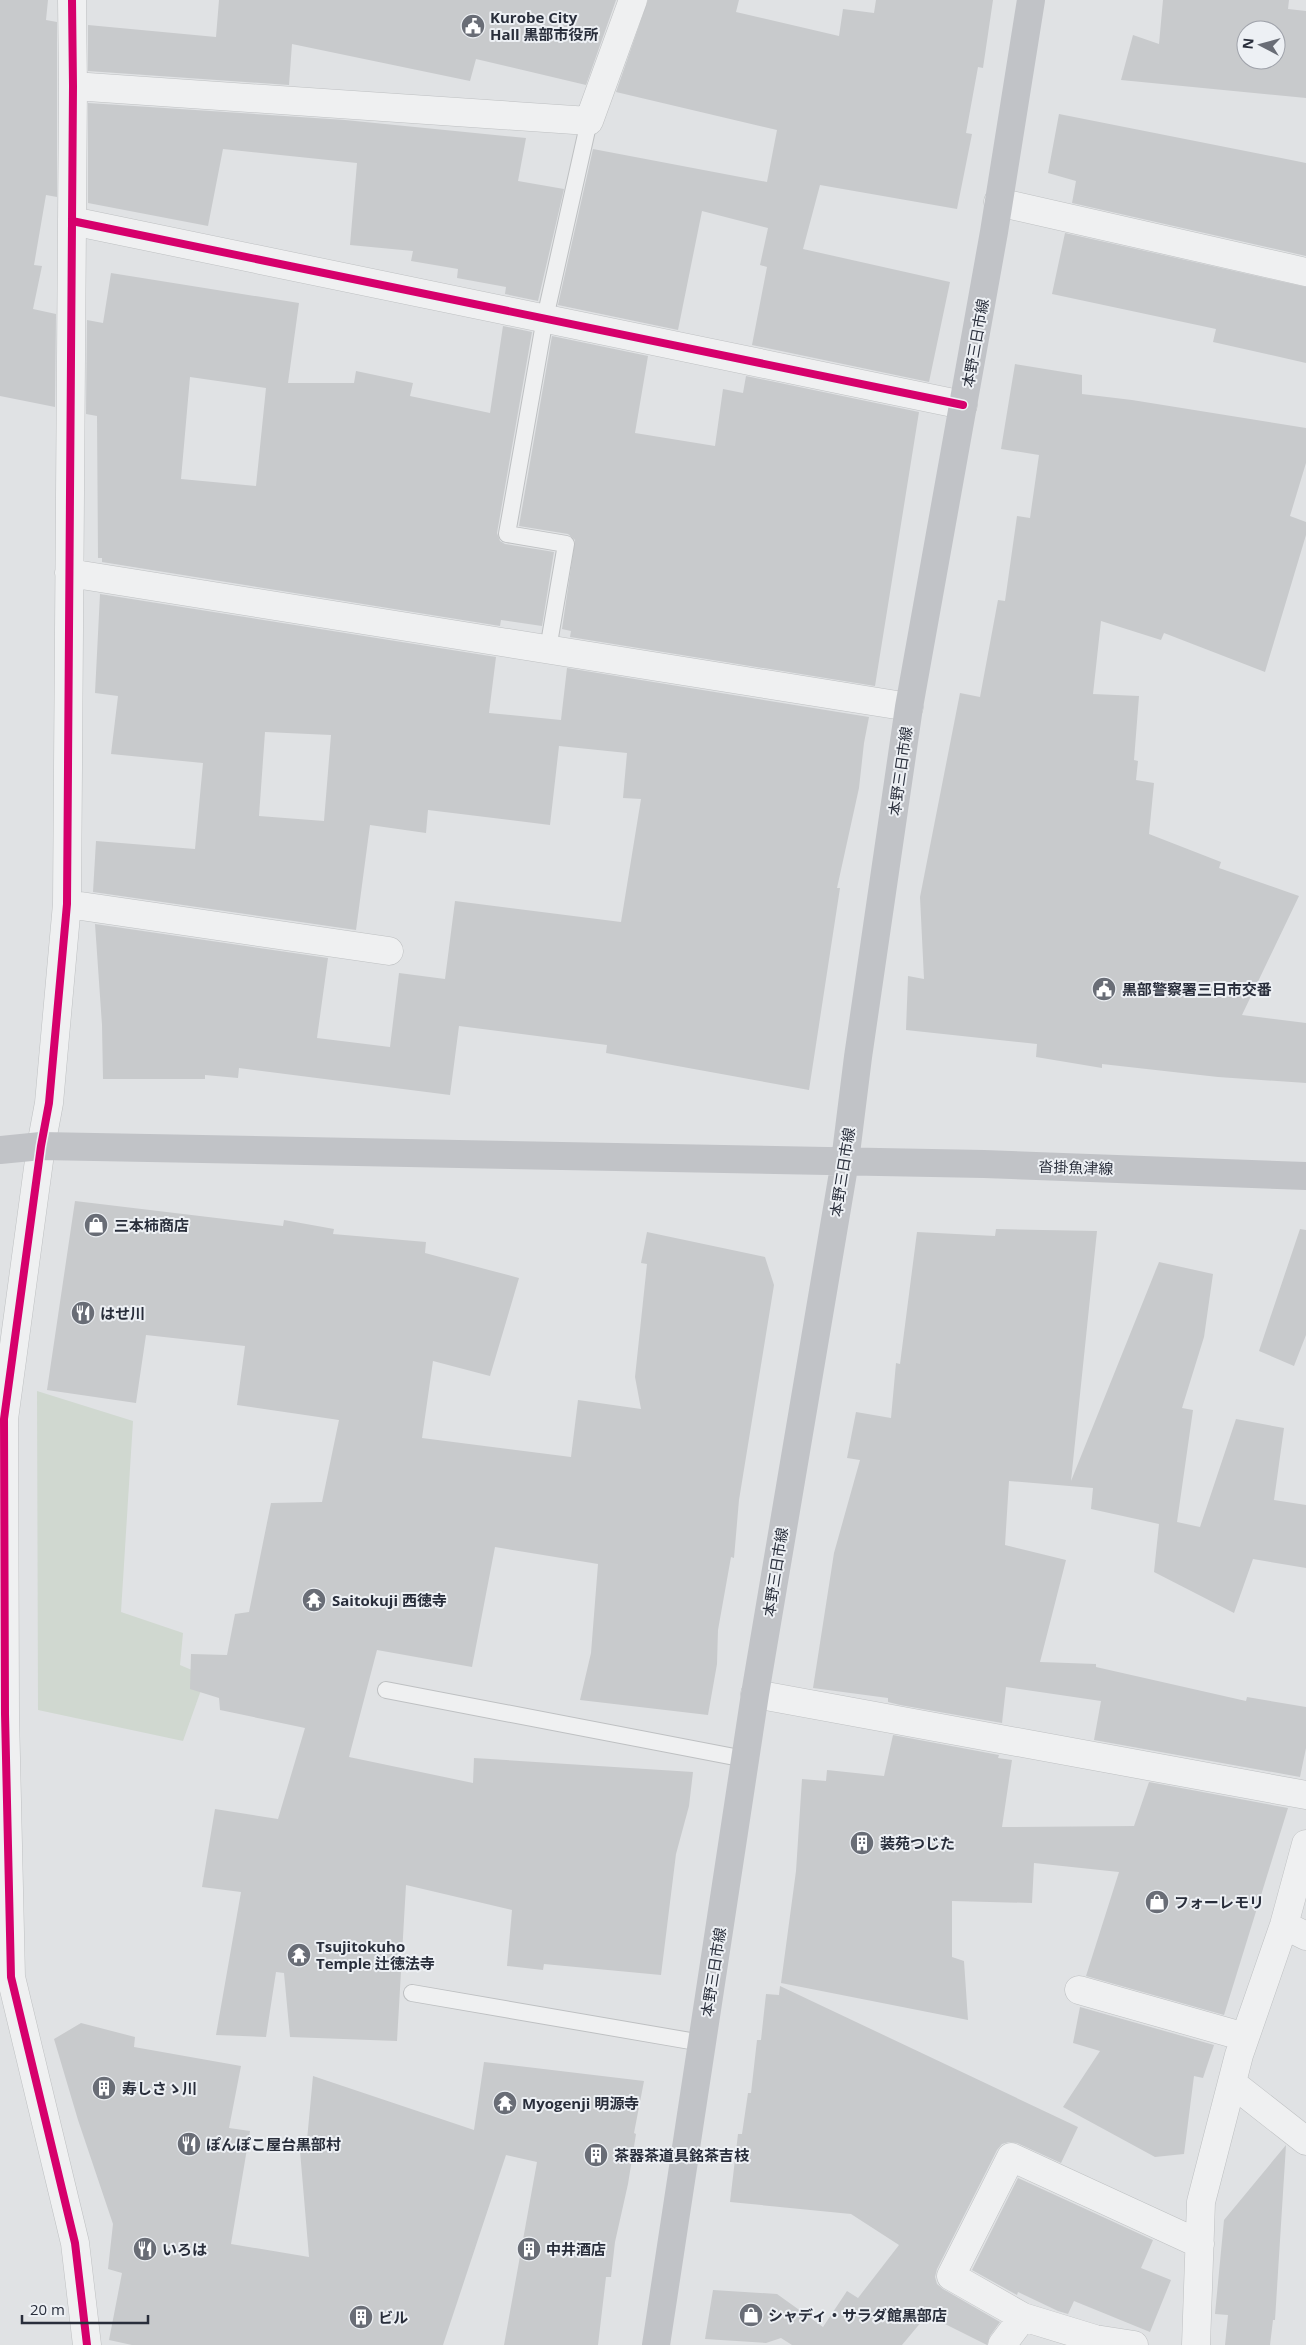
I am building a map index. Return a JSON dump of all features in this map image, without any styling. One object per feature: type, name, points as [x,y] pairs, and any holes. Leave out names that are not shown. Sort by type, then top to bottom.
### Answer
[{"type":"main road","name":"本野三日市線","points":[[656,2345],[755,1694],[845,1161],[858,1058],[909,707],[964,405],[1032,0]]},
{"type":"main road","name":"沓掛魚津線","points":[[0,1150],[42,1146],[845,1161],[984,1164],[1306,1176]]},
{"type":"street","points":[[72,0],[74,86],[67,904],[50,1103],[42,1146],[4,1420],[5,1714],[11,1977],[75,2243],[87,2345]]},
{"type":"street","points":[[74,86],[588,121],[633,0]]},
{"type":"street","points":[[998,202],[1306,272]]},
{"type":"street","points":[[72,221],[964,405]]},
{"type":"street","points":[[69,573],[909,707]]},
{"type":"street","points":[[67,904],[389,951]]},
{"type":"street","points":[[755,1694],[1306,1795]]},
{"type":"street","points":[[1196,2345],[1201,2202],[1245,2037],[1295,1930],[1306,1844]]},
{"type":"street","points":[[1079,1990],[1245,2037]]},
{"type":"street","points":[[1232,2083],[1306,2142]]},
{"type":"street","points":[[1134,2345],[1095,2339],[1022,2317],[951,2276],[1011,2157],[1200,2244]]},
{"type":"street","points":[[1002,2345],[1022,2317]]},
{"type":"lane","points":[[548,650],[566,544],[507,534],[545,318],[588,121]]},
{"type":"lane","points":[[386,1690],[745,1759]]},
{"type":"lane","points":[[412,1993],[702,2043]]},
{"type":"shaded area","points":[[37,1391],[133,1421],[121,1612],[183,1633],[180,1665],[206,1676],[183,1741],[38,1710]]},
{"type":"building","points":[[0,0],[48,0],[46,20],[57,22],[57,197],[46,195],[34,265],[42,266],[33,309],[56,314],[55,407],[0,396]]},
{"type":"building","points":[[219,0],[616,0],[586,85],[476,59],[470,81],[292,44],[289,85],[88,71],[88,25],[216,37]]},
{"type":"building","points":[[648,0],[739,0],[736,12],[839,36],[843,9],[874,13],[876,0],[993,0],[983,68],[978,67],[966,133],[972,134],[957,209],[820,185],[803,249],[950,282],[929,382],[752,345],[767,267],[760,265],[768,228],[702,211],[678,330],[558,305],[593,149],[767,182],[777,130],[616,92]]},
{"type":"building","points":[[1163,0],[1289,0],[1288,9],[1306,11],[1306,98],[1121,80],[1133,35],[1159,44]]},
{"type":"building","points":[[88,103],[345,120],[526,138],[518,181],[564,189],[538,301],[505,294],[506,287],[457,278],[458,269],[411,261],[413,251],[350,245],[357,163],[223,149],[208,226],[88,203]]},
{"type":"building","points":[[1059,114],[1306,163],[1306,256],[1072,203],[1076,181],[1048,173]]},
{"type":"building","points":[[1065,233],[1306,287],[1306,363],[1213,342],[1216,329],[1052,294]]},
{"type":"building","points":[[111,273],[299,303],[288,383],[354,383],[356,371],[413,383],[410,396],[490,413],[503,326],[532,332],[497,533],[500,541],[505,544],[554,552],[542,626],[501,620],[500,626],[102,562],[102,558],[98,558],[97,416],[86,414],[87,320],[103,323]],"holes":[[[190,377],[266,388],[256,486],[181,479]]]},
{"type":"building","points":[[552,336],[648,356],[635,433],[715,446],[723,389],[743,393],[746,376],[919,412],[875,686],[570,637],[571,631],[562,629],[575,540],[568,534],[519,526]]},
{"type":"building","points":[[1015,364],[1082,375],[1082,394],[1132,400],[1306,428],[1306,463],[1290,516],[1306,522],[1306,535],[1265,672],[1164,633],[1161,640],[1101,621],[1093,694],[1139,696],[1134,760],[1138,761],[1136,780],[1154,783],[1149,834],[1221,862],[1219,868],[1299,896],[1242,1015],[1306,1023],[1306,1083],[1218,1077],[1102,1064],[1102,1068],[1036,1057],[1037,1044],[906,1030],[908,976],[924,979],[920,897],[960,693],[980,697],[998,600],[1005,601],[1017,516],[1030,518],[1039,455],[1001,449]]},
{"type":"building","points":[[100,594],[496,657],[489,713],[561,720],[567,668],[869,717],[859,788],[837,888],[840,888],[809,1090],[606,1053],[607,1045],[459,1026],[450,1095],[239,1068],[238,1078],[205,1075],[205,1079],[103,1079],[102,1025],[95,924],[328,958],[317,1038],[390,1047],[399,973],[445,979],[455,901],[621,922],[641,799],[623,798],[627,753],[559,746],[550,825],[428,810],[426,833],[370,825],[356,930],[93,892],[96,841],[195,849],[203,763],[111,754],[118,696],[95,693]],"holes":[[[265,732],[331,735],[324,821],[259,816]]]},
{"type":"building","points":[[75,1201],[283,1226],[284,1220],[334,1229],[333,1234],[426,1242],[425,1253],[519,1278],[490,1376],[433,1361],[422,1438],[571,1457],[578,1400],[641,1409],[635,1377],[647,1264],[641,1263],[647,1232],[765,1257],[774,1285],[739,1500],[734,1558],[731,1557],[718,1630],[717,1664],[708,1715],[580,1700],[591,1653],[598,1564],[495,1547],[472,1667],[377,1650],[349,1757],[473,1783],[474,1758],[693,1772],[689,1806],[676,1854],[661,1975],[544,1964],[543,1970],[507,1966],[512,1910],[406,1885],[397,2041],[290,2037],[284,1973],[276,1972],[266,2037],[216,2035],[241,1892],[202,1887],[215,1809],[278,1819],[305,1728],[220,1710],[219,1698],[190,1689],[191,1654],[227,1655],[235,1614],[249,1612],[271,1503],[322,1502],[339,1420],[237,1405],[245,1346],[146,1335],[136,1403],[47,1390]]},
{"type":"building","points":[[996,1229],[1097,1231],[1071,1481],[1159,1262],[1213,1274],[1204,1337],[1182,1408],[1193,1410],[1177,1522],[1200,1527],[1236,1419],[1284,1428],[1274,1500],[1306,1505],[1306,1568],[1253,1559],[1234,1613],[1154,1572],[1159,1524],[1091,1509],[1093,1488],[1009,1481],[1005,1545],[1066,1560],[1040,1662],[1096,1664],[1096,1667],[1246,1701],[1247,1697],[1306,1707],[1306,1748],[1300,1777],[1094,1740],[1101,1701],[1006,1687],[1002,1723],[900,1705],[888,1702],[888,1698],[813,1688],[834,1553],[860,1460],[847,1458],[856,1412],[891,1418],[896,1363],[900,1364],[917,1232],[995,1236]]},
{"type":"building","points":[[1300,1229],[1306,1230],[1306,1335],[1294,1366],[1259,1351]]},
{"type":"building","points":[[893,1735],[999,1755],[998,1758],[1012,1760],[1002,1827],[1134,1826],[1149,1782],[1288,1808],[1224,2015],[1086,1976],[1119,1872],[1034,1863],[1032,1903],[952,1901],[952,1957],[964,1961],[968,2020],[781,1983],[796,1871],[802,1779],[826,1781],[827,1770],[884,1776]]},
{"type":"building","points":[[780,1986],[1078,2127],[1061,2163],[1017,2143],[1009,2142],[1002,2144],[997,2150],[937,2269],[935,2277],[937,2284],[1000,2322],[990,2336],[987,2345],[927,2315],[902,2345],[792,2345],[781,2338],[766,2343],[705,2339],[713,2290],[777,2294],[823,2327],[847,2291],[858,2298],[899,2245],[851,2214],[730,2202],[738,2134],[742,2134],[748,2093],[751,2093],[757,2040],[761,2040],[766,1994],[779,1995]]},
{"type":"building","points":[[1080,2007],[1214,2045],[1203,2078],[1194,2076],[1184,2154],[1155,2157],[1063,2107],[1100,2051],[1073,2043]]},
{"type":"building","points":[[81,2023],[135,2037],[134,2047],[241,2066],[229,2128],[250,2131],[231,2244],[309,2257],[299,2139],[307,2140],[313,2076],[474,2130],[484,2062],[644,2081],[634,2133],[636,2134],[628,2184],[615,2242],[611,2277],[606,2277],[598,2345],[504,2345],[537,2162],[506,2155],[443,2345],[132,2345],[109,2340],[122,2273],[108,2269],[113,2224],[78,2120],[54,2039]]},
{"type":"building","points":[[1286,2145],[1275,2320],[1273,2320],[1270,2345],[1225,2345],[1228,2315],[1215,2314],[1224,2220]]},
{"type":"building","points":[[1018,2178],[1153,2240],[1141,2268],[1171,2280],[1150,2332],[1074,2301],[1068,2314],[1058,2311],[1018,2292],[1017,2295],[972,2270]]},
{"type":"cycle path","points":[[72,0],[67,904],[49,1103],[41,1146],[4,1419],[5,1714],[11,1977],[75,2243],[87,2345]]},
{"type":"cycle path","points":[[72,221],[963,405]]},
{"type":"place","name":"Kurobe City Hall 黒部市役所","points":[[473,26]]},
{"type":"place","name":"黒部警察署三日市交番","points":[[1104,989]]},
{"type":"place","name":"三本柿商店","points":[[96,1225]]},
{"type":"place","name":"はせ川","points":[[83,1313]]},
{"type":"place","name":"Saitokuji 西徳寺","points":[[314,1600]]},
{"type":"place","name":"装苑つじた","points":[[862,1843]]},
{"type":"place","name":"フォーレモリ","points":[[1157,1902]]},
{"type":"place","name":"Tsujitokuho Temple 辻徳法寺","points":[[299,1955]]},
{"type":"place","name":"寿しさゝ川","points":[[104,2088]]},
{"type":"place","name":"Myogenji 明源寺","points":[[505,2103]]},
{"type":"place","name":"ぽんぽこ屋台黒部村","points":[[189,2144]]},
{"type":"place","name":"茶器茶道具銘茶吉枝","points":[[596,2155]]},
{"type":"place","name":"いろは","points":[[145,2249]]},
{"type":"place","name":"中井酒店","points":[[529,2249]]},
{"type":"place","name":"シャディ・サラダ館黒部店","points":[[751,2315]]},
{"type":"place","name":"ビル","points":[[361,2317]]}]
